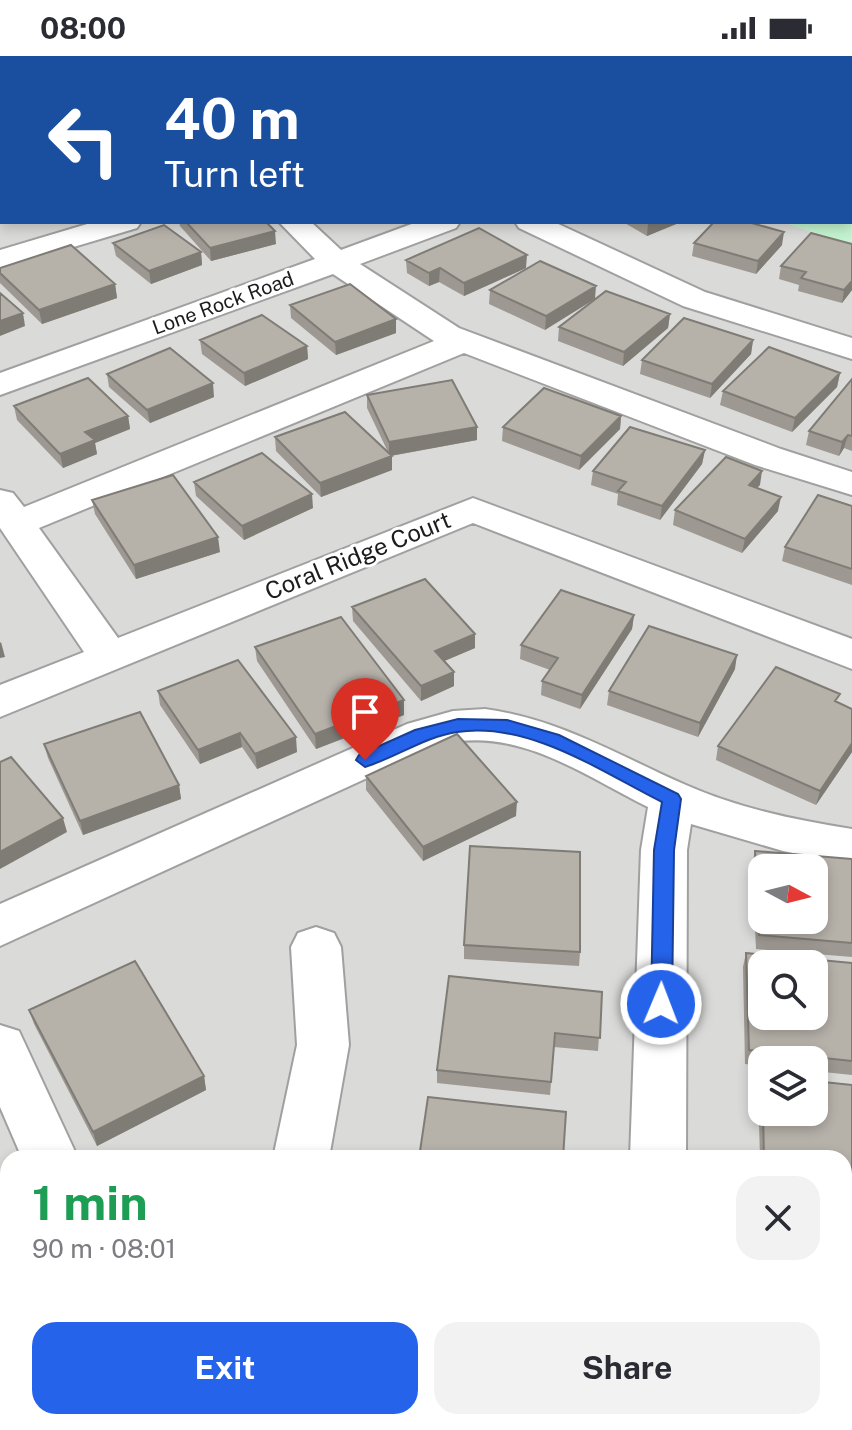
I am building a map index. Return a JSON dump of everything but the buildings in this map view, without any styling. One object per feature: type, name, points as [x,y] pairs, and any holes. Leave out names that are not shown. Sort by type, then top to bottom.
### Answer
[{"type":"street","points":[[4,254],[118,224]]},
{"type":"street","points":[[296,224],[336,262],[447,335],[768,457],[852,484]]},
{"type":"street","name":"Lone Rock Road","points":[[0,385],[440,224]]},
{"type":"street","points":[[534,224],[694,299],[852,349]]},
{"type":"street","points":[[109,656],[8,512],[464,341]]},
{"type":"street","name":"Coral Ridge Court","points":[[0,702],[473,510],[852,655]]},
{"type":"street","points":[[0,926],[422,735],[458,726],[507,727],[553,740],[672,799],[776,832],[852,847]]},
{"type":"street","points":[[658,1150],[664,850],[672,799]]},
{"type":"street","points":[[303,1150],[323,1045],[316,947]]},
{"type":"street","points":[[0,1047],[46,1150]]},
{"type":"shaded area","points":[[0,224],[788,224],[852,245],[852,1150],[0,1150]]},
{"type":"green space","points":[[788,224],[851,224],[852,245]]},
{"type":"route","points":[[365,760],[422,735],[458,726],[507,727],[553,740],[672,799],[664,850],[661,1004]]}]
